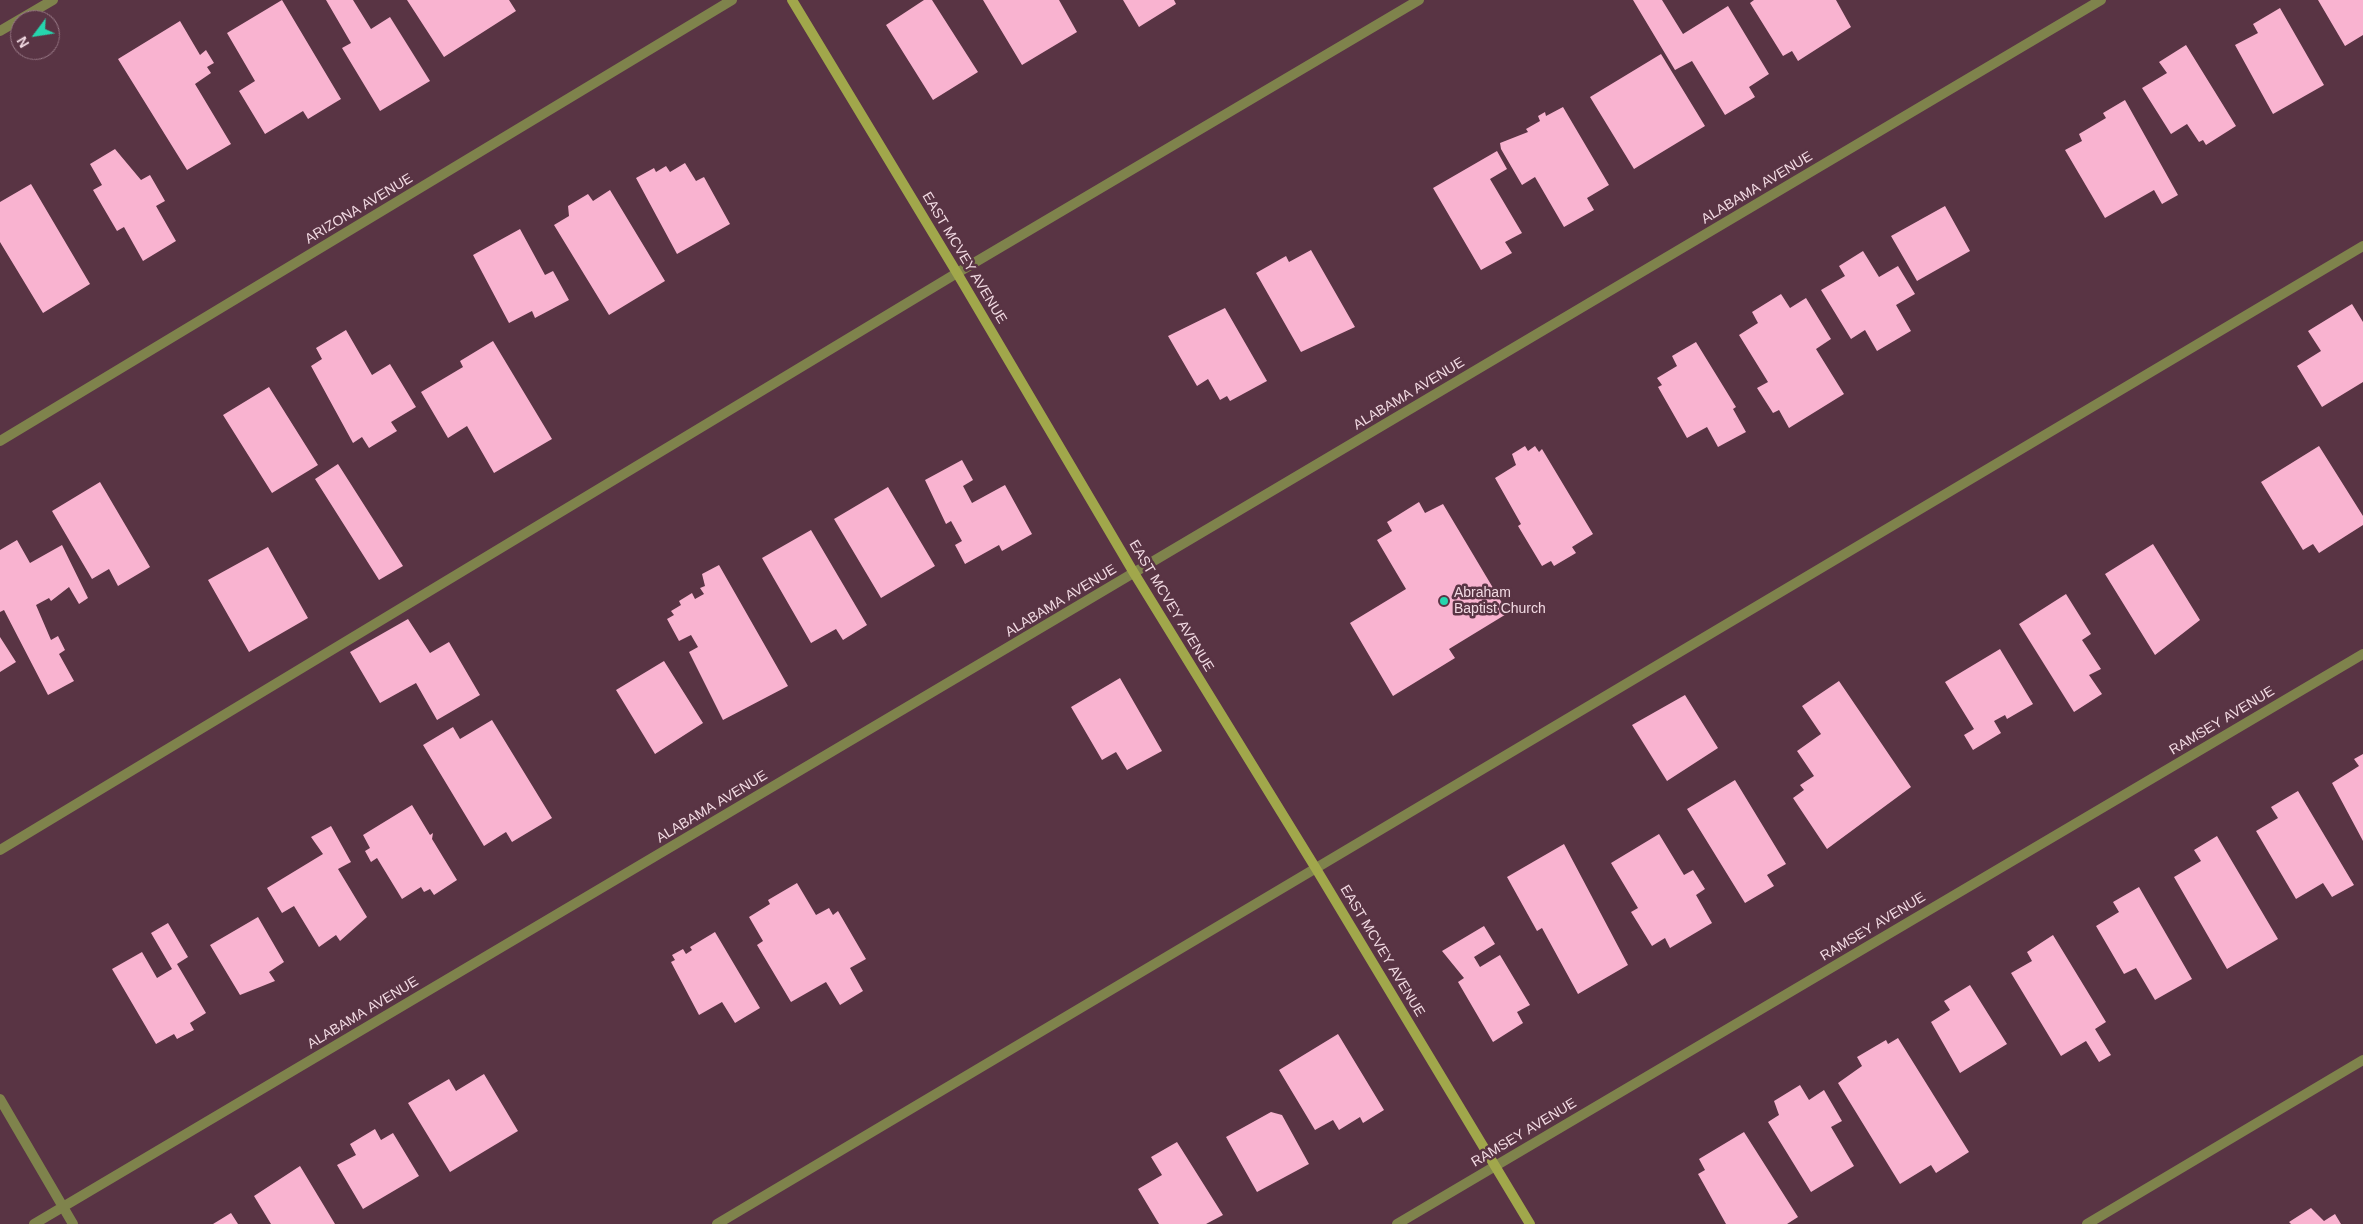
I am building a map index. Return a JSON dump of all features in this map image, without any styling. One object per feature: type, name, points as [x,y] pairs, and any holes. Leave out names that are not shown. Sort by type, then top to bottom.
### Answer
[{"type":"street","points":[[0,31],[53,0]]},
{"type":"street","name":"ARIZONA AVENUE","points":[[0,441],[732,0]]},
{"type":"street","name":"EAST MCVEY AVENUE","points":[[792,0],[957,273],[1134,573],[1315,867],[1530,1224]]},
{"type":"street","points":[[0,850],[957,273],[1419,0]]},
{"type":"street","name":"ALABAMA AVENUE","points":[[34,1224],[2101,0]]},
{"type":"street","points":[[717,1224],[2363,246]]},
{"type":"street","name":"RAMSEY AVENUE","points":[[1397,1224],[2363,654]]},
{"type":"street","points":[[2086,1224],[2363,1060]]},
{"type":"street","points":[[0,1099],[73,1224]]},
{"type":"building","points":[[282,0],[341,99],[308,119],[303,111],[265,134],[239,91],[255,81],[227,33]]},
{"type":"building","points":[[326,0],[353,0],[371,29],[390,17],[430,81],[380,111],[342,48],[351,43]]},
{"type":"building","points":[[407,0],[509,0],[516,11],[444,57]]},
{"type":"building","points":[[924,0],[932,0],[978,72],[933,100],[886,25]]},
{"type":"building","points":[[983,0],[1059,0],[1077,32],[1022,65]]},
{"type":"building","points":[[1123,0],[1174,0],[1176,4],[1139,27]]},
{"type":"building","points":[[1633,0],[1662,0],[1683,34],[1728,6],[1769,74],[1749,87],[1755,97],[1725,115],[1692,61],[1675,70]]},
{"type":"building","points":[[1754,0],[1836,0],[1851,27],[1798,61],[1792,51],[1783,56],[1750,3]]},
{"type":"building","points":[[2318,0],[2363,0],[2363,35],[2345,46]]},
{"type":"building","points":[[2280,8],[2324,85],[2273,114],[2235,45],[2258,33],[2253,24]]},
{"type":"building","points":[[180,21],[200,55],[206,50],[214,63],[207,67],[211,73],[195,84],[231,144],[187,170],[118,59]]},
{"type":"building","points":[[2186,45],[2236,126],[2206,145],[2203,140],[2199,142],[2187,124],[2171,134],[2142,88],[2167,73],[2159,62]]},
{"type":"building","points":[[1661,54],[1705,126],[1634,169],[1590,97]]},
{"type":"building","points":[[2125,100],[2178,195],[2162,204],[2154,190],[2105,218],[2065,150],[2082,141],[2079,134],[2106,118],[2103,113]]},
{"type":"building","points":[[1563,107],[1609,185],[1587,198],[1594,210],[1564,227],[1535,177],[1522,185],[1501,149],[1500,143],[1528,132],[1526,129],[1540,121],[1538,116],[1545,112],[1546,116]]},
{"type":"building","points":[[115,149],[141,180],[150,175],[165,201],[156,206],[176,241],[143,261],[124,227],[117,231],[93,190],[102,185],[90,164]]},
{"type":"building","points":[[1497,151],[1507,169],[1490,179],[1522,233],[1505,242],[1512,253],[1481,270],[1433,188]]},
{"type":"building","points":[[685,163],[696,181],[704,177],[730,224],[677,254],[636,178],[654,168],[656,172],[666,166],[670,172]]},
{"type":"building","points":[[31,184],[90,284],[43,313],[0,242],[0,202]]},
{"type":"building","points":[[610,190],[665,281],[609,315],[554,225],[569,216],[568,206],[588,194],[593,201]]},
{"type":"building","points":[[1945,206],[1970,251],[1917,281],[1891,236]]},
{"type":"building","points":[[520,229],[545,275],[553,271],[569,300],[535,318],[532,311],[509,323],[473,255]]},
{"type":"building","points":[[1311,250],[1355,327],[1301,352],[1256,273],[1286,256],[1289,262]]},
{"type":"building","points":[[1863,251],[1879,277],[1898,266],[1915,294],[1896,305],[1911,331],[1877,351],[1865,330],[1851,339],[1821,290],[1845,276],[1839,266]]},
{"type":"building","points":[[1781,294],[1790,308],[1806,298],[1831,339],[1816,349],[1844,394],[1789,428],[1779,410],[1773,413],[1757,388],[1768,382],[1739,335],[1758,323],[1752,312]]},
{"type":"building","points":[[2352,304],[2363,322],[2363,382],[2322,407],[2297,366],[2321,351],[2308,331]]},
{"type":"building","points":[[1225,308],[1267,381],[1230,401],[1227,396],[1220,400],[1208,379],[1197,386],[1168,336]]},
{"type":"building","points":[[346,330],[372,375],[390,364],[416,407],[391,422],[397,431],[369,448],[362,437],[353,443],[311,366],[322,359],[316,348]]},
{"type":"building","points":[[493,341],[552,439],[494,473],[467,426],[448,438],[421,392],[463,367],[460,361]]},
{"type":"building","points":[[1696,342],[1736,407],[1733,409],[1746,432],[1718,447],[1707,427],[1687,438],[1658,387],[1662,385],[1657,378],[1677,366],[1672,356]]},
{"type":"building","points":[[269,387],[318,465],[272,493],[223,415]]},
{"type":"building","points":[[1525,446],[1528,451],[1535,446],[1539,452],[1542,449],[1593,534],[1572,547],[1576,553],[1554,566],[1551,561],[1542,566],[1518,526],[1521,524],[1495,478],[1516,465],[1512,454]]},
{"type":"building","points":[[2319,446],[2363,516],[2363,525],[2319,553],[2313,544],[2303,550],[2261,482]]},
{"type":"building","points":[[962,460],[973,480],[963,486],[972,503],[1005,485],[1032,534],[1002,551],[999,545],[965,564],[955,545],[962,541],[951,521],[946,524],[925,480]]},
{"type":"building","points":[[338,464],[403,566],[379,580],[315,479]]},
{"type":"building","points":[[100,482],[150,567],[118,586],[109,569],[92,579],[52,511]]},
{"type":"building","points":[[888,487],[935,566],[881,598],[834,519]]},
{"type":"building","name":"Abraham Baptist Church","points":[[1419,502],[1425,513],[1443,504],[1508,613],[1449,649],[1455,658],[1393,696],[1350,623],[1406,589],[1377,540],[1392,531],[1387,522]]},
{"type":"building","points":[[811,530],[867,625],[843,640],[836,629],[811,643],[762,558]]},
{"type":"building","points":[[17,540],[30,563],[62,545],[88,598],[79,604],[69,587],[51,601],[49,598],[36,605],[51,640],[58,636],[65,650],[59,654],[74,681],[48,695],[4,610],[0,612],[0,550]]},
{"type":"building","points":[[2153,544],[2200,620],[2155,655],[2105,574]]},
{"type":"building","points":[[268,547],[308,618],[249,652],[208,580]]},
{"type":"building","points":[[719,565],[788,686],[723,720],[689,652],[698,647],[691,635],[679,641],[667,619],[674,615],[671,611],[681,605],[679,601],[692,593],[695,599],[704,594],[700,588],[705,586],[702,574]]},
{"type":"building","points":[[2066,594],[2091,634],[2082,640],[2101,669],[2089,675],[2102,694],[2074,712],[2019,624]]},
{"type":"building","points":[[408,619],[430,653],[449,642],[480,695],[437,720],[416,683],[380,703],[350,652]]},
{"type":"building","points":[[0,637],[16,662],[0,672]]},
{"type":"building","points":[[2000,649],[2033,704],[2007,719],[2005,715],[1994,721],[2001,733],[1973,750],[1964,735],[1974,729],[1945,682]]},
{"type":"building","points":[[664,661],[703,723],[655,754],[616,690]]},
{"type":"building","points":[[1120,678],[1162,751],[1127,770],[1116,752],[1102,760],[1071,707]]},
{"type":"building","points":[[1839,681],[1911,787],[1827,849],[1793,798],[1804,790],[1800,785],[1814,776],[1797,751],[1821,734],[1802,706]]},
{"type":"building","points":[[1685,695],[1718,748],[1667,781],[1632,725]]},
{"type":"building","points":[[492,720],[552,818],[512,842],[506,832],[484,846],[423,745],[453,727],[460,739]]},
{"type":"building","points":[[2363,754],[2363,841],[2332,783],[2359,766],[2354,759]]},
{"type":"building","points":[[1735,780],[1786,864],[1767,875],[1774,886],[1745,903],[1687,809]]},
{"type":"building","points":[[2298,791],[2354,885],[2332,897],[2323,883],[2296,899],[2256,831],[2278,818],[2271,807]]},
{"type":"building","points":[[412,805],[430,835],[433,833],[432,839],[457,880],[434,895],[430,889],[424,892],[421,887],[402,899],[377,858],[371,862],[365,851],[370,848],[363,835]]},
{"type":"building","points":[[331,826],[351,862],[338,869],[367,917],[340,941],[336,935],[319,947],[294,906],[282,913],[267,888],[323,854],[311,837]]},
{"type":"building","points":[[1659,834],[1684,875],[1693,870],[1705,889],[1696,895],[1712,923],[1670,948],[1665,938],[1652,946],[1631,912],[1638,908],[1611,863]]},
{"type":"building","points":[[2217,836],[2278,939],[2227,969],[2174,877],[2201,861],[2194,850]]},
{"type":"building","points":[[1564,844],[1628,965],[1578,994],[1542,928],[1537,931],[1507,877]]},
{"type":"building","points":[[797,883],[816,915],[829,908],[833,915],[838,911],[866,959],[850,968],[863,991],[840,1005],[826,982],[791,1002],[757,945],[763,941],[749,917],[770,904],[768,900]]},
{"type":"building","points":[[2139,887],[2192,979],[2155,1000],[2136,968],[2124,974],[2096,926],[2119,912],[2113,902]]},
{"type":"building","points":[[258,917],[284,962],[269,972],[275,981],[240,995],[210,945]]},
{"type":"building","points":[[168,923],[188,957],[177,964],[206,1013],[190,1023],[194,1030],[177,1039],[174,1034],[156,1044],[112,969],[142,952],[157,978],[172,969],[151,933]]},
{"type":"building","points":[[1484,926],[1495,944],[1474,957],[1480,967],[1500,955],[1530,1005],[1517,1012],[1523,1023],[1493,1042],[1458,982],[1464,978],[1442,951]]},
{"type":"building","points":[[715,932],[760,1008],[735,1023],[722,1002],[699,1015],[671,962],[675,960],[672,955],[683,949],[686,954],[692,950],[690,947]]},
{"type":"building","points":[[2053,935],[2106,1022],[2095,1029],[2111,1055],[2099,1062],[2086,1041],[2061,1056],[2011,973],[2032,961],[2027,952]]},
{"type":"building","points":[[1970,985],[2007,1044],[1960,1073],[1931,1022],[1950,1010],[1944,1001]]},
{"type":"building","points":[[1338,1034],[1384,1110],[1363,1123],[1360,1117],[1339,1130],[1333,1120],[1315,1130],[1279,1070]]},
{"type":"building","points":[[1898,1038],[1969,1152],[1936,1173],[1931,1165],[1900,1184],[1838,1083],[1862,1066],[1857,1057],[1886,1040],[1888,1044]]},
{"type":"building","points":[[484,1074],[518,1131],[450,1172],[408,1103],[449,1079],[456,1091]]},
{"type":"building","points":[[1800,1085],[1809,1100],[1824,1090],[1842,1121],[1831,1127],[1854,1166],[1811,1192],[1768,1122],[1779,1115],[1774,1101]]},
{"type":"building","points":[[1271,1112],[1282,1115],[1309,1164],[1257,1192],[1226,1137]]},
{"type":"building","points":[[375,1129],[381,1140],[393,1133],[419,1176],[363,1209],[337,1165],[356,1155],[350,1144]]},
{"type":"building","points":[[1744,1132],[1798,1217],[1787,1224],[1726,1224],[1698,1174],[1705,1170],[1699,1159]]},
{"type":"building","points":[[1177,1142],[1223,1215],[1206,1224],[1159,1224],[1138,1189],[1162,1175],[1151,1157]]},
{"type":"building","points":[[300,1166],[335,1224],[271,1224],[254,1196]]},
{"type":"building","points":[[2311,1208],[2324,1221],[2335,1214],[2341,1224],[2291,1224],[2289,1222]]},
{"type":"building","points":[[231,1213],[238,1224],[213,1224]]},
{"type":"place","name":"Abraham Baptist Church","points":[[1444,601]]}]
